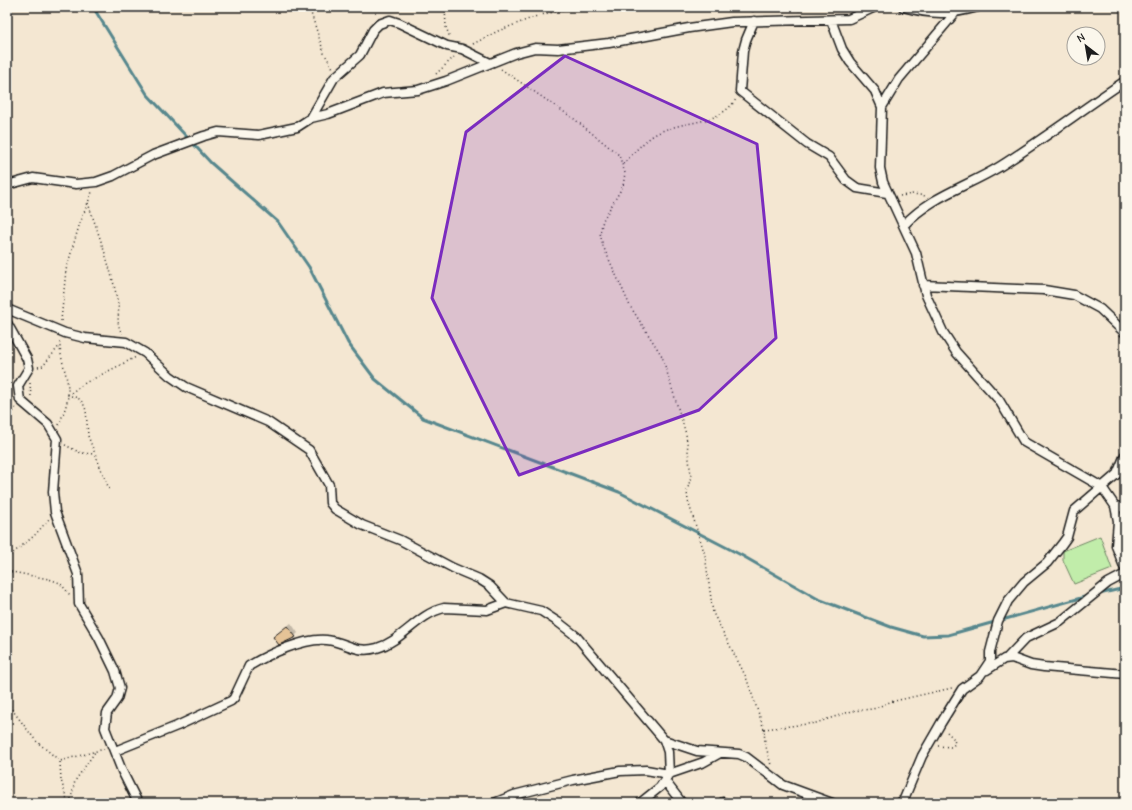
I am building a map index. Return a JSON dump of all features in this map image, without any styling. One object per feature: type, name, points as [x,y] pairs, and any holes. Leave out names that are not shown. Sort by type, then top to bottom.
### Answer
[{"type":"street","points":[[7,185],[33,178],[76,184],[96,182],[113,176],[153,154],[211,134],[218,132],[259,135],[297,127],[311,118],[328,114],[383,93],[418,90],[446,81],[490,62],[536,48],[558,49],[609,43],[689,28],[732,22],[849,19],[875,7]]},
{"type":"street","points":[[903,7],[923,12],[954,14],[978,7]]},
{"type":"street","points":[[882,107],[899,79],[954,14]]},
{"type":"street","points":[[311,118],[337,75],[360,55],[373,30],[379,24],[390,20],[447,46],[462,49],[490,62]]},
{"type":"street","points":[[831,20],[842,49],[850,62],[874,91],[882,107],[880,168],[887,193],[904,224],[916,253],[926,295],[943,332],[956,352],[999,400],[1024,442],[1102,487],[1115,506],[1118,521],[1116,546],[1125,569]]},
{"type":"street","points":[[754,21],[743,51],[740,91],[802,141],[829,157],[846,180],[857,188],[887,193]]},
{"type":"street","points":[[904,224],[917,211],[1000,166],[1125,81]]},
{"type":"street","points":[[923,284],[1044,290],[1074,296],[1100,309],[1125,333]]},
{"type":"street","points":[[7,309],[60,332],[85,338],[126,342],[145,353],[170,376],[186,387],[268,422],[309,450],[329,485],[330,503],[343,516],[400,540],[453,568],[479,579],[490,586],[506,603]]},
{"type":"street","points":[[7,323],[27,359],[29,368],[18,386],[20,400],[48,424],[57,439],[53,492],[56,512],[78,574],[78,604],[99,638],[115,671],[120,688],[117,699],[107,713],[105,728],[122,771],[138,803]]},
{"type":"street","points":[[1117,474],[1125,454]]},
{"type":"street","points":[[980,676],[990,662],[990,652],[998,621],[1008,601],[1024,582],[1036,574],[1062,544],[1067,537],[1074,511],[1125,468]]},
{"type":"street","points":[[1115,506],[1125,508]]},
{"type":"street","points":[[900,803],[904,799],[915,770],[941,723],[968,684],[993,665],[1007,658],[1026,638],[1060,622],[1108,584],[1125,574]]},
{"type":"street","points":[[115,751],[177,726],[231,701],[237,693],[249,666],[297,645],[312,640],[327,640],[361,651],[376,649],[388,644],[408,628],[438,609],[487,610],[506,603],[541,611],[576,636],[664,740],[668,752],[667,778],[682,803]]},
{"type":"street","points":[[1007,658],[1044,667],[1125,674]]},
{"type":"street","points":[[664,740],[697,751],[735,753],[746,757],[783,785],[832,803]]},
{"type":"street","points":[[640,803],[660,787],[667,778],[704,762],[720,753]]},
{"type":"street","points":[[494,803],[514,795],[573,780],[620,771],[646,770],[667,778]]},
{"type":"path","points":[[309,7],[324,53],[337,75]]},
{"type":"path","points":[[445,7],[446,27],[452,41],[462,49]]},
{"type":"path","points":[[436,75],[462,49],[498,31],[537,16],[574,7]]},
{"type":"path","points":[[490,62],[573,118],[619,155],[623,164],[625,173],[622,186],[603,220],[600,233],[604,246],[630,306],[662,356],[686,434],[691,476],[687,492],[688,502],[705,556],[713,613],[746,677],[764,729],[765,743],[774,770]]},
{"type":"path","points":[[623,164],[642,144],[658,133],[706,121],[723,114],[731,106],[740,91]]},
{"type":"path","points":[[94,454],[81,453],[68,448],[57,439],[68,395],[67,381],[60,352],[60,332],[66,270],[79,226],[96,182]]},
{"type":"path","points":[[887,193],[898,197],[918,194],[937,199]]},
{"type":"path","points":[[88,203],[109,267],[118,305],[117,324],[126,342]]},
{"type":"path","points":[[32,398],[29,368],[43,366],[60,345]]},
{"type":"path","points":[[68,395],[85,383],[145,353]]},
{"type":"path","points":[[68,395],[78,398],[83,403],[86,410],[88,436],[109,489]]},
{"type":"path","points":[[7,422],[20,400]]},
{"type":"path","points":[[7,558],[34,536],[56,512]]},
{"type":"path","points":[[7,571],[49,579],[60,583],[78,604]]},
{"type":"path","points":[[764,729],[816,723],[852,711],[873,709],[890,702],[968,684]]},
{"type":"path","points":[[7,703],[36,741],[60,761],[61,780],[69,803]]},
{"type":"path","points":[[927,748],[935,746],[951,747],[955,744],[954,739],[941,723]]},
{"type":"path","points":[[60,761],[110,748],[115,751]]},
{"type":"path","points":[[69,803],[75,781],[96,751]]},
{"type":"highlighted area","points":[[565,56],[757,144],[776,338],[699,410],[519,475],[432,298],[466,132]]},
{"type":"green space","points":[[1100,536],[1112,569],[1074,584],[1063,560],[1063,551]]},
{"type":"building","points":[[287,626],[296,637],[279,645],[273,637]]},
{"type":"waterway","points":[[93,7],[147,94],[211,163],[278,222],[309,267],[348,343],[375,379],[423,418],[619,492],[741,555],[818,599],[891,627],[923,636],[948,635],[1088,596]]},
{"type":"waterway","points":[[1099,594],[1125,588]]}]
